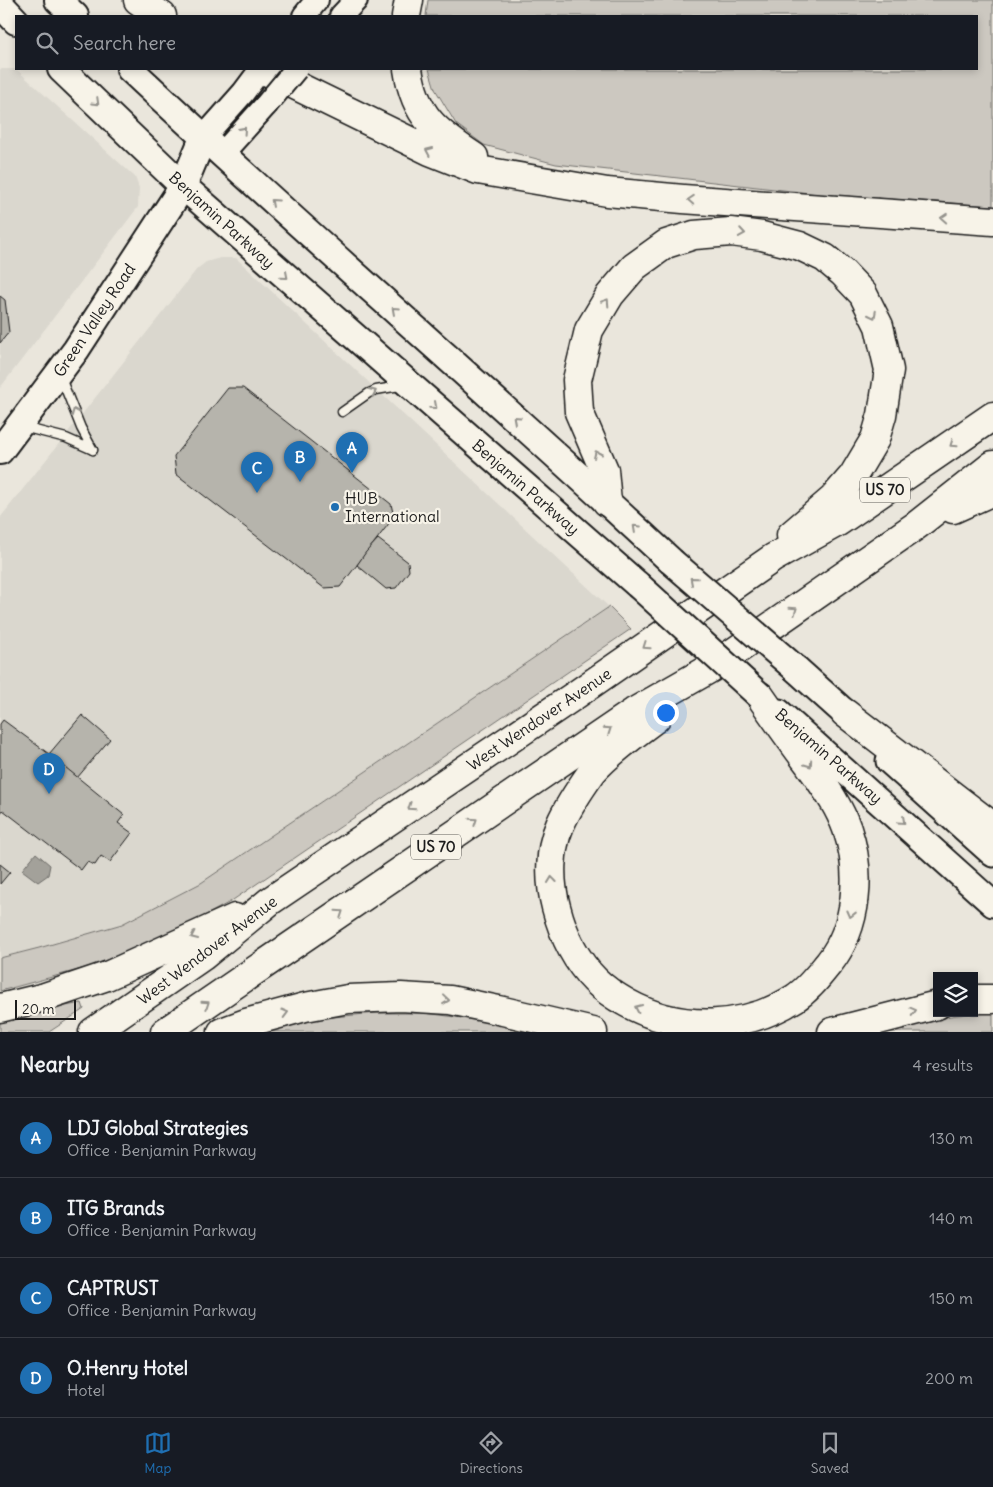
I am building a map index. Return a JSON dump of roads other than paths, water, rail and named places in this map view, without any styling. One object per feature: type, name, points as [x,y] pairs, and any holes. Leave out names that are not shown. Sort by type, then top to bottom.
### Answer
[{"type":"highway","points":[[58,0],[74,15]]},
{"type":"highway","points":[[138,0],[160,15]]},
{"type":"highway","points":[[406,15],[409,0]]},
{"type":"highway","points":[[0,4],[15,21]]},
{"type":"highway","name":"Benjamin Parkway","points":[[61,70],[183,186],[638,585],[760,696]]},
{"type":"highway","points":[[131,70],[212,146],[608,502],[671,561],[796,668],[845,714],[987,822],[993,824]]},
{"type":"highway","points":[[263,70],[430,152],[478,170],[607,192],[993,221]]},
{"type":"highway","points":[[408,70],[410,84],[416,102],[430,122],[447,140],[478,160],[544,182]]},
{"type":"highway","name":"Green Valley Road","points":[[0,450],[76,350],[183,186],[212,146]]},
{"type":"highway","points":[[608,502],[604,470],[579,412],[577,380],[588,330],[610,296],[634,267],[666,244],[694,235],[731,232],[762,236],[800,246],[825,258],[863,294],[879,326],[890,370],[882,415],[875,439],[853,476],[833,498],[787,538],[773,558]]},
{"type":"highway","name":"West Wendover Avenue","points":[[93,1032],[203,956],[270,901],[558,707],[773,558],[838,522],[993,416]]},
{"type":"highway","name":"US 70","points":[[165,1032],[634,712],[711,668],[917,525],[993,465]]},
{"type":"highway","points":[[917,525],[993,492]]},
{"type":"highway","points":[[711,668],[672,706],[621,745],[593,771],[560,825],[553,851],[551,871],[554,898],[561,926],[573,952],[595,980],[616,996],[639,1010],[669,1020],[698,1024],[728,1022],[753,1017],[773,1010],[797,997],[817,978],[836,953],[848,929],[854,903],[855,877],[854,851],[846,828],[836,803],[760,696]]},
{"type":"highway","points":[[0,1008],[45,997],[108,976],[270,901]]},
{"type":"highway","points":[[222,1032],[246,1023],[348,999],[401,997],[450,1000],[503,1010],[593,1032]]},
{"type":"highway","points":[[978,1000],[993,999]]},
{"type":"highway","points":[[832,1032],[933,1006]]},
{"type":"main road","points":[[305,15],[317,0]]},
{"type":"main road","points":[[343,15],[356,0]]},
{"type":"main road","name":"Green Valley Road","points":[[212,146],[243,93],[260,70]]},
{"type":"main road","name":"Green Valley Road","points":[[212,146],[266,105],[295,70]]},
{"type":"main road","name":"Benjamin Parkway","points":[[760,696],[851,775],[993,904]]},
{"type":"main road","points":[[845,714],[871,745],[993,854]]},
{"type":"lane","points":[[19,426],[66,438],[93,450],[81,428],[59,373]]},
{"type":"lane","points":[[342,412],[376,390],[408,384]]},
{"type":"place","name":"LDJ Global Strategies","points":[[352,473]]},
{"type":"place","name":"ITG Brands","points":[[300,482]]},
{"type":"place","name":"CAPTRUST","points":[[257,493]]},
{"type":"place","name":"HUB International","points":[[335,507]]},
{"type":"place","name":"O.Henry Hotel","points":[[49,794]]}]
